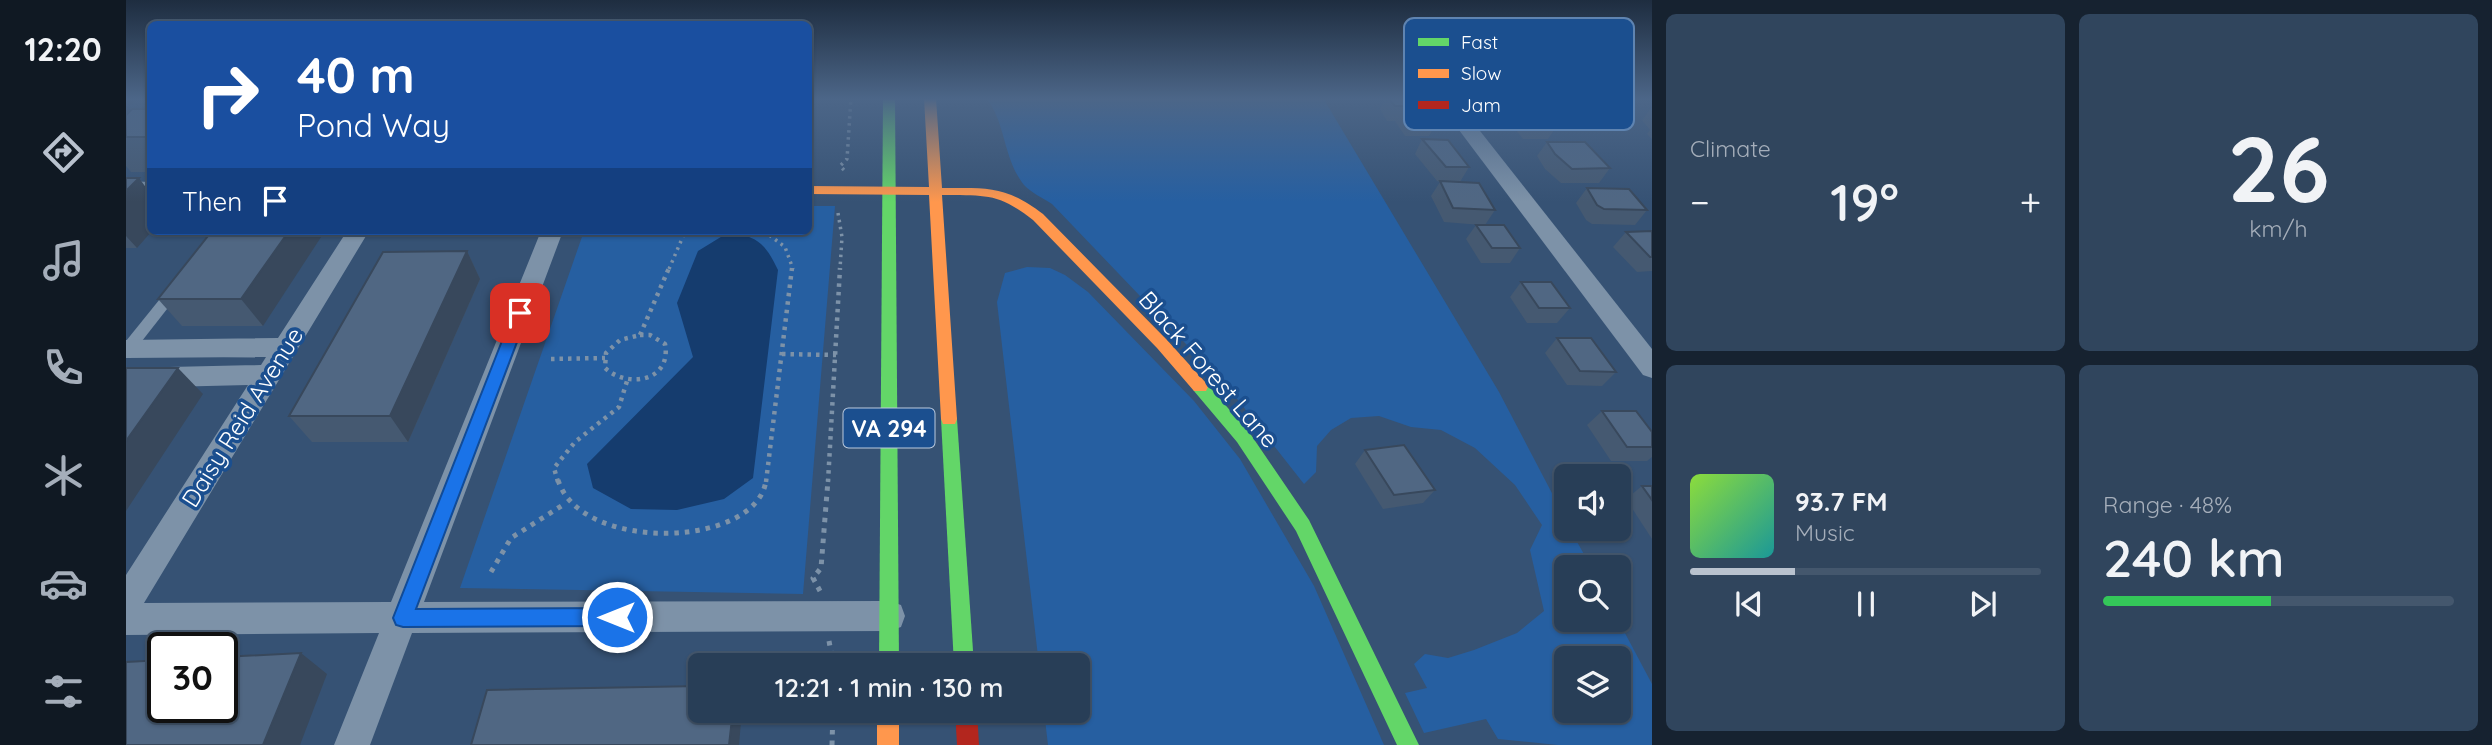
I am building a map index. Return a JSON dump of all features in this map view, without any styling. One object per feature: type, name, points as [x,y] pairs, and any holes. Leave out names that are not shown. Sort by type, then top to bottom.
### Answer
[{"type":"main road","name":"VA 294","points":[[889,653],[890,133]]},
{"type":"main road","name":"VA 294","points":[[932,133],[963,653]]},
{"type":"main road","name":"Black Forest Lane","points":[[812,190],[991,192],[1024,205],[1054,232],[1203,389],[1243,437],[1303,526],[1381,680],[1408,745]]},
{"type":"main road","points":[[888,723],[888,745]]},
{"type":"main road","points":[[967,723],[968,745]]},
{"type":"street","points":[[1471,133],[1652,368]]},
{"type":"street","points":[[126,188],[147,188]]},
{"type":"street","name":"Daisy Reid Avenue","points":[[126,604],[355,235]]},
{"type":"street","points":[[352,745],[550,235]]},
{"type":"street","points":[[127,350],[285,347]]},
{"type":"street","points":[[126,378],[268,375]]},
{"type":"street","points":[[126,619],[889,616]]},
{"type":"lane","points":[[127,350],[179,285]]},
{"type":"path","points":[[844,168],[840,166],[847,159],[848,133]]},
{"type":"path","points":[[819,584],[813,578],[821,568],[824,550],[842,237],[842,224],[836,214]]},
{"type":"path","points":[[640,335],[682,235]]},
{"type":"path","points":[[627,381],[620,407],[575,442],[554,468],[556,485],[566,503],[606,525],[628,532],[650,534],[699,531],[727,521],[750,508],[765,491],[792,259],[784,243],[771,235]]},
{"type":"path","points":[[640,335],[658,338],[665,344],[667,358],[664,366],[648,378],[627,381],[610,375],[605,368],[605,358],[620,340],[640,335]]},
{"type":"path","points":[[782,354],[836,355]]},
{"type":"path","points":[[551,359],[605,358]]},
{"type":"path","points":[[491,572],[500,551],[510,537],[566,503]]},
{"type":"path","points":[[832,745],[833,723]]},
{"type":"shaded area","points":[[1002,133],[1344,133],[1499,392],[1554,497],[1554,541],[1577,541],[1584,555],[1554,555],[1554,632],[1624,632],[1652,684],[1652,745],[1558,745],[1498,739],[1486,719],[1424,733],[1405,693],[1427,688],[1414,664],[1425,654],[1448,658],[1517,633],[1544,611],[1530,550],[1542,525],[1515,485],[1475,448],[1441,430],[1411,427],[1379,416],[1351,418],[1331,430],[1317,446],[1316,472],[1304,484],[1230,390],[1052,204],[1033,193],[1017,175]]},
{"type":"shaded area","points":[[812,206],[835,206],[803,594],[460,588],[583,235],[812,235]]},
{"type":"shaded area","points":[[724,235],[747,236],[764,247],[778,270],[753,478],[724,499],[677,510],[631,509],[593,488],[587,464],[693,357],[677,303],[698,251]]},
{"type":"shaded area","points":[[1027,267],[1050,268],[1065,275],[1088,292],[1194,401],[1240,459],[1314,586],[1384,745],[1048,745],[1045,723],[1090,723],[1090,653],[1038,653],[997,302],[1005,273]]},
{"type":"building","points":[[126,133],[147,133],[147,137],[126,137]]},
{"type":"building","points":[[1422,139],[1448,140],[1469,167],[1446,167]]},
{"type":"building","points":[[1547,142],[1585,142],[1610,168],[1572,169],[1555,154]]},
{"type":"building","points":[[126,178],[139,178],[126,191]]},
{"type":"building","points":[[1440,181],[1479,183],[1495,210],[1453,208]]},
{"type":"building","points":[[1587,188],[1629,189],[1647,210],[1604,209],[1597,205]]},
{"type":"building","points":[[1476,225],[1504,225],[1520,248],[1492,248]]},
{"type":"building","points":[[1652,231],[1652,257],[1650,257],[1626,232]]},
{"type":"building","points":[[209,235],[286,235],[241,299],[158,299]]},
{"type":"building","points":[[467,251],[390,416],[289,416],[383,252]]},
{"type":"building","points":[[1521,282],[1551,282],[1570,308],[1539,308]]},
{"type":"building","points":[[1557,338],[1591,338],[1616,372],[1580,371]]},
{"type":"building","points":[[126,368],[178,368],[126,441]]},
{"type":"building","points":[[1602,411],[1636,411],[1652,432],[1652,447],[1627,447]]},
{"type":"building","points":[[1404,445],[1435,490],[1394,495],[1365,450]]},
{"type":"building","points":[[1642,486],[1652,486],[1652,500]]},
{"type":"building","points":[[301,653],[263,745],[126,745],[126,662],[147,661],[147,723],[238,723],[238,656]]},
{"type":"building","points":[[688,686],[688,723],[732,723],[729,745],[471,745],[487,690]]},
{"type":"traffic: fast","points":[[889,133],[889,653]]},
{"type":"traffic: fast","points":[[1200,387],[1243,437],[1303,526],[1408,745]]},
{"type":"traffic: fast","points":[[949,419],[963,653]]},
{"type":"traffic: slow","points":[[932,133],[949,419]]},
{"type":"traffic: slow","points":[[812,190],[991,192],[1016,200],[1038,217],[1162,344],[1200,387]]},
{"type":"traffic: slow","points":[[888,723],[888,745]]},
{"type":"traffic: jam","points":[[967,723],[968,745]]},
{"type":"route","points":[[520,313],[403,618],[617,617]]}]
